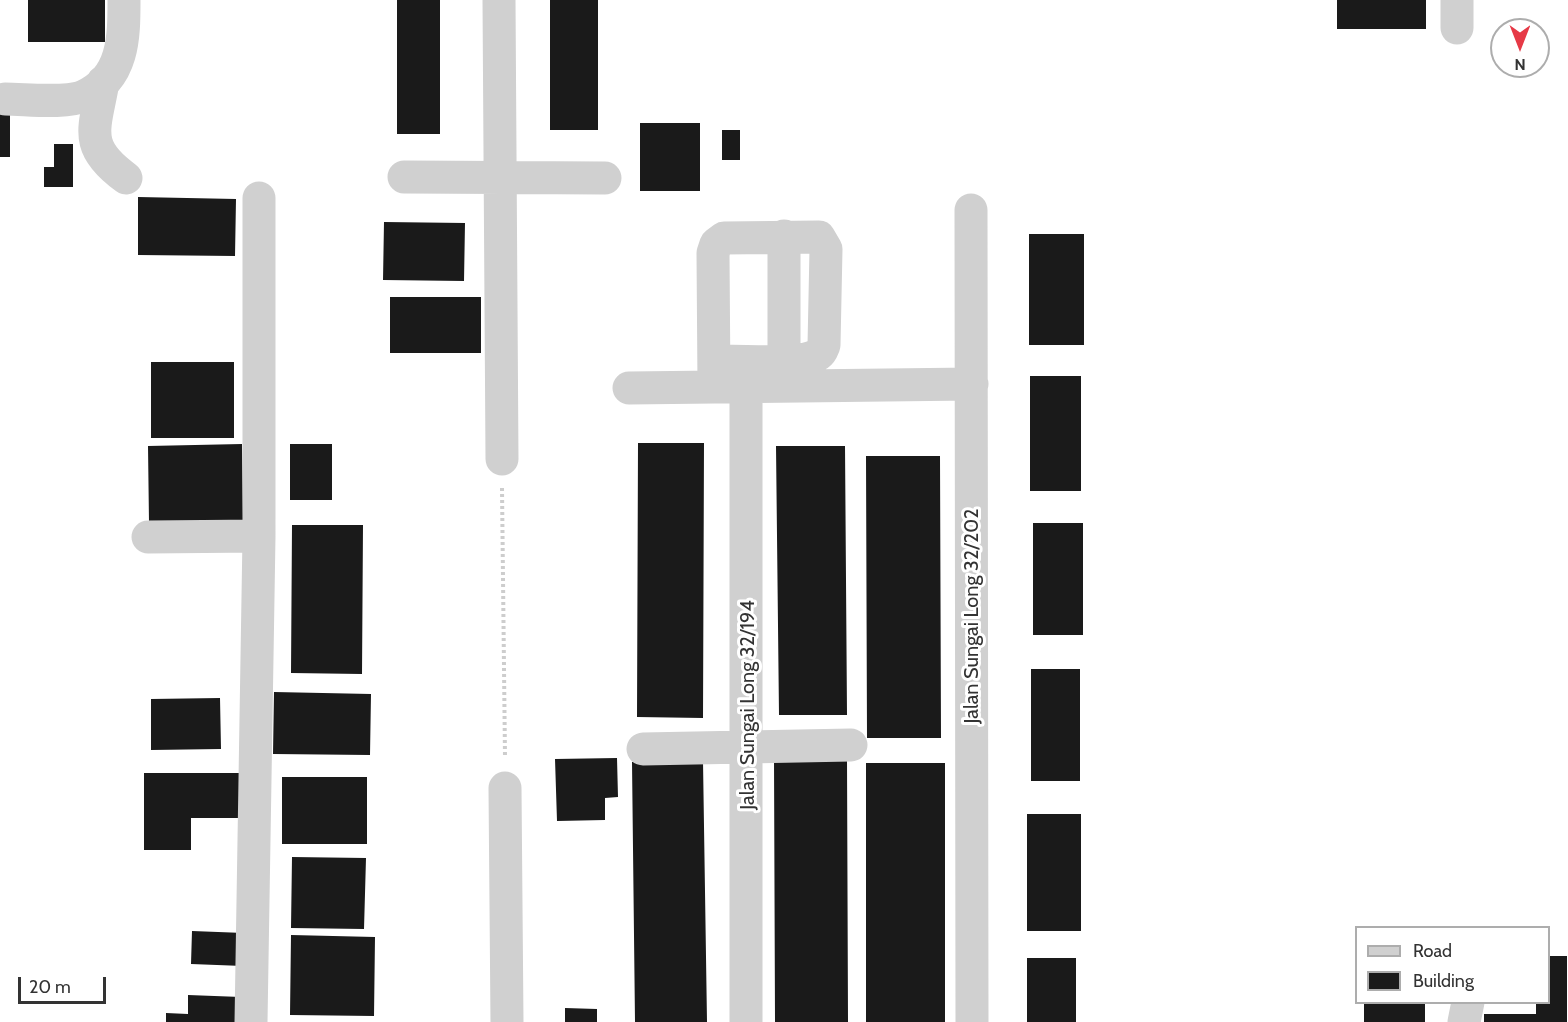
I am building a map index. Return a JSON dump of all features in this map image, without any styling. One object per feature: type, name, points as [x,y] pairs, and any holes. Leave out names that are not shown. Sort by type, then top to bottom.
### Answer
[{"type":"street","points":[[5,99],[84,96],[103,82],[120,59],[124,0]]},
{"type":"street","points":[[499,0],[502,459]]},
{"type":"street","points":[[103,82],[95,145],[106,164],[126,178]]},
{"type":"street","points":[[404,177],[605,178]]},
{"type":"street","points":[[251,1022],[259,536],[259,198]]},
{"type":"street","name":"Jalan Sungai Long 32/202","points":[[971,210],[972,1022]]},
{"type":"street","points":[[629,388],[714,374],[784,360],[784,236],[724,238],[716,244],[712,253],[714,374]]},
{"type":"street","points":[[714,374],[746,387],[972,384]]},
{"type":"street","name":"Jalan Sungai Long 32/194","points":[[746,387],[748,746],[746,1022]]},
{"type":"street","points":[[148,537],[259,536]]},
{"type":"street","points":[[643,748],[851,745]]},
{"type":"street","points":[[505,788],[507,1022]]},
{"type":"street","points":[[1464,1022],[1468,1004]]},
{"type":"path","points":[[502,459],[505,788]]},
{"type":"building","points":[[28,0],[105,0],[105,42],[28,42]]},
{"type":"building","points":[[397,0],[440,0],[440,134],[397,134]]},
{"type":"building","points":[[550,0],[598,0],[598,130],[550,130]]},
{"type":"building","points":[[1337,0],[1426,0],[1426,29],[1337,29]]},
{"type":"building","points":[[0,111],[10,111],[10,157],[0,157]]},
{"type":"building","points":[[640,123],[700,123],[700,191],[640,191]]},
{"type":"building","points":[[722,130],[740,130],[740,160],[722,160]]},
{"type":"building","points":[[54,144],[73,144],[73,187],[44,187],[44,167],[54,167]]},
{"type":"building","points":[[138,197],[236,199],[235,256],[138,255]]},
{"type":"building","points":[[384,222],[465,223],[464,281],[383,280]]},
{"type":"building","points":[[1029,234],[1084,234],[1084,345],[1029,345]]},
{"type":"building","points":[[390,297],[481,297],[481,353],[390,353]]},
{"type":"building","points":[[151,362],[234,362],[234,438],[151,438]]},
{"type":"building","points":[[1030,376],[1081,376],[1081,491],[1030,491]]},
{"type":"building","points":[[638,443],[704,443],[703,718],[637,717]]},
{"type":"building","points":[[242,444],[243,522],[149,523],[148,446]]},
{"type":"building","points":[[290,444],[332,444],[332,500],[290,500]]},
{"type":"building","points":[[776,446],[845,446],[847,715],[779,715]]},
{"type":"building","points":[[866,456],[940,456],[941,738],[867,738]]},
{"type":"building","points":[[1033,523],[1083,523],[1083,635],[1033,635]]},
{"type":"building","points":[[292,525],[363,525],[362,674],[291,673]]},
{"type":"building","points":[[1031,669],[1080,669],[1080,781],[1031,781]]},
{"type":"building","points":[[274,692],[371,694],[370,755],[273,754]]},
{"type":"building","points":[[220,698],[221,749],[151,750],[151,699]]},
{"type":"building","points":[[617,758],[618,797],[605,798],[605,820],[557,821],[555,759]]},
{"type":"building","points":[[774,759],[847,759],[848,1022],[775,1022]]},
{"type":"building","points":[[703,761],[707,1022],[635,1022],[632,762]]},
{"type":"building","points":[[866,763],[945,763],[945,1022],[866,1022]]},
{"type":"building","points":[[144,773],[245,773],[245,818],[191,818],[191,850],[144,850]]},
{"type":"building","points":[[282,777],[367,777],[367,844],[282,844]]},
{"type":"building","points":[[1027,814],[1081,814],[1081,931],[1027,931]]},
{"type":"building","points":[[292,857],[366,858],[364,929],[291,928]]},
{"type":"building","points":[[192,931],[244,933],[243,966],[191,964]]},
{"type":"building","points":[[291,935],[375,937],[374,1016],[290,1015]]},
{"type":"building","points":[[1550,956],[1567,956],[1567,1022],[1484,1022],[1484,1014],[1536,1014],[1536,1004],[1550,1004]]},
{"type":"building","points":[[1027,958],[1076,958],[1076,1022],[1027,1022]]},
{"type":"building","points":[[188,995],[241,997],[240,1022],[166,1022],[166,1013],[188,1014]]},
{"type":"building","points":[[1364,1004],[1425,1004],[1425,1022],[1364,1022]]},
{"type":"building","points":[[565,1008],[597,1009],[597,1022],[565,1022]]}]
